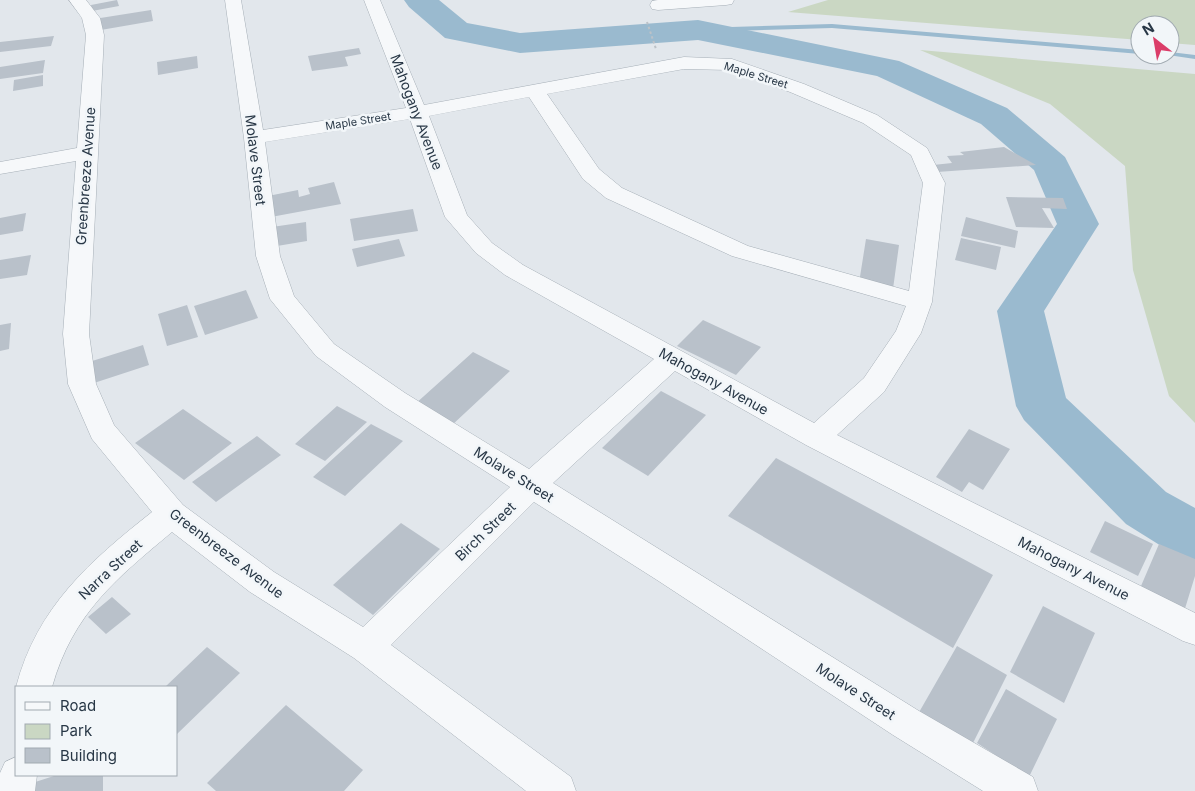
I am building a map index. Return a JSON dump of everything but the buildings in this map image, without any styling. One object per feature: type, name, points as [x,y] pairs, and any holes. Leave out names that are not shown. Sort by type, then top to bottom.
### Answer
[{"type":"street","name":"Greenbreeze Avenue","points":[[77,0],[91,18],[95,35],[76,334],[82,384],[102,431],[172,514],[262,582],[366,647],[557,791]]},
{"type":"street","name":"Molave Street","points":[[233,0],[254,138],[268,256],[282,298],[325,350],[395,400],[668,570],[906,723],[1019,791]]},
{"type":"street","name":"Mahogany Avenue","points":[[372,0],[434,154],[456,217],[484,248],[514,270],[816,437],[1195,630]]},
{"type":"street","points":[[658,5],[726,0]]},
{"type":"street","name":"Maple Street","points":[[254,138],[416,112],[659,67],[704,62],[732,66],[797,88],[870,119],[920,152],[934,183],[920,302],[908,334],[874,385],[816,437]]},
{"type":"street","points":[[535,91],[591,174],[614,193],[740,251],[920,302]]},
{"type":"street","points":[[0,168],[86,153]]},
{"type":"street","name":"Birch Street","points":[[366,647],[531,486],[672,358]]},
{"type":"street","name":"Narra Street","points":[[34,686],[41,662],[73,605],[108,567],[172,514]]},
{"type":"street","points":[[16,791],[18,776]]},
{"type":"path","points":[[646,20],[651,38]]},
{"type":"green space","points":[[828,0],[1195,0],[1195,45],[1180,44],[1180,15],[1130,15],[1130,39],[788,12]]},
{"type":"green space","points":[[920,50],[1195,74],[1195,423],[1169,396],[1133,270],[1125,166],[1050,104]]},
{"type":"waterway","points":[[420,0],[457,31],[520,43],[698,30],[887,68],[994,116],[1051,165],[1078,224],[1020,311],[1042,406],[1146,508],[1195,537]]},
{"type":"waterway","points":[[698,30],[832,26],[1130,51]]},
{"type":"waterway","points":[[1180,55],[1195,57]]}]
